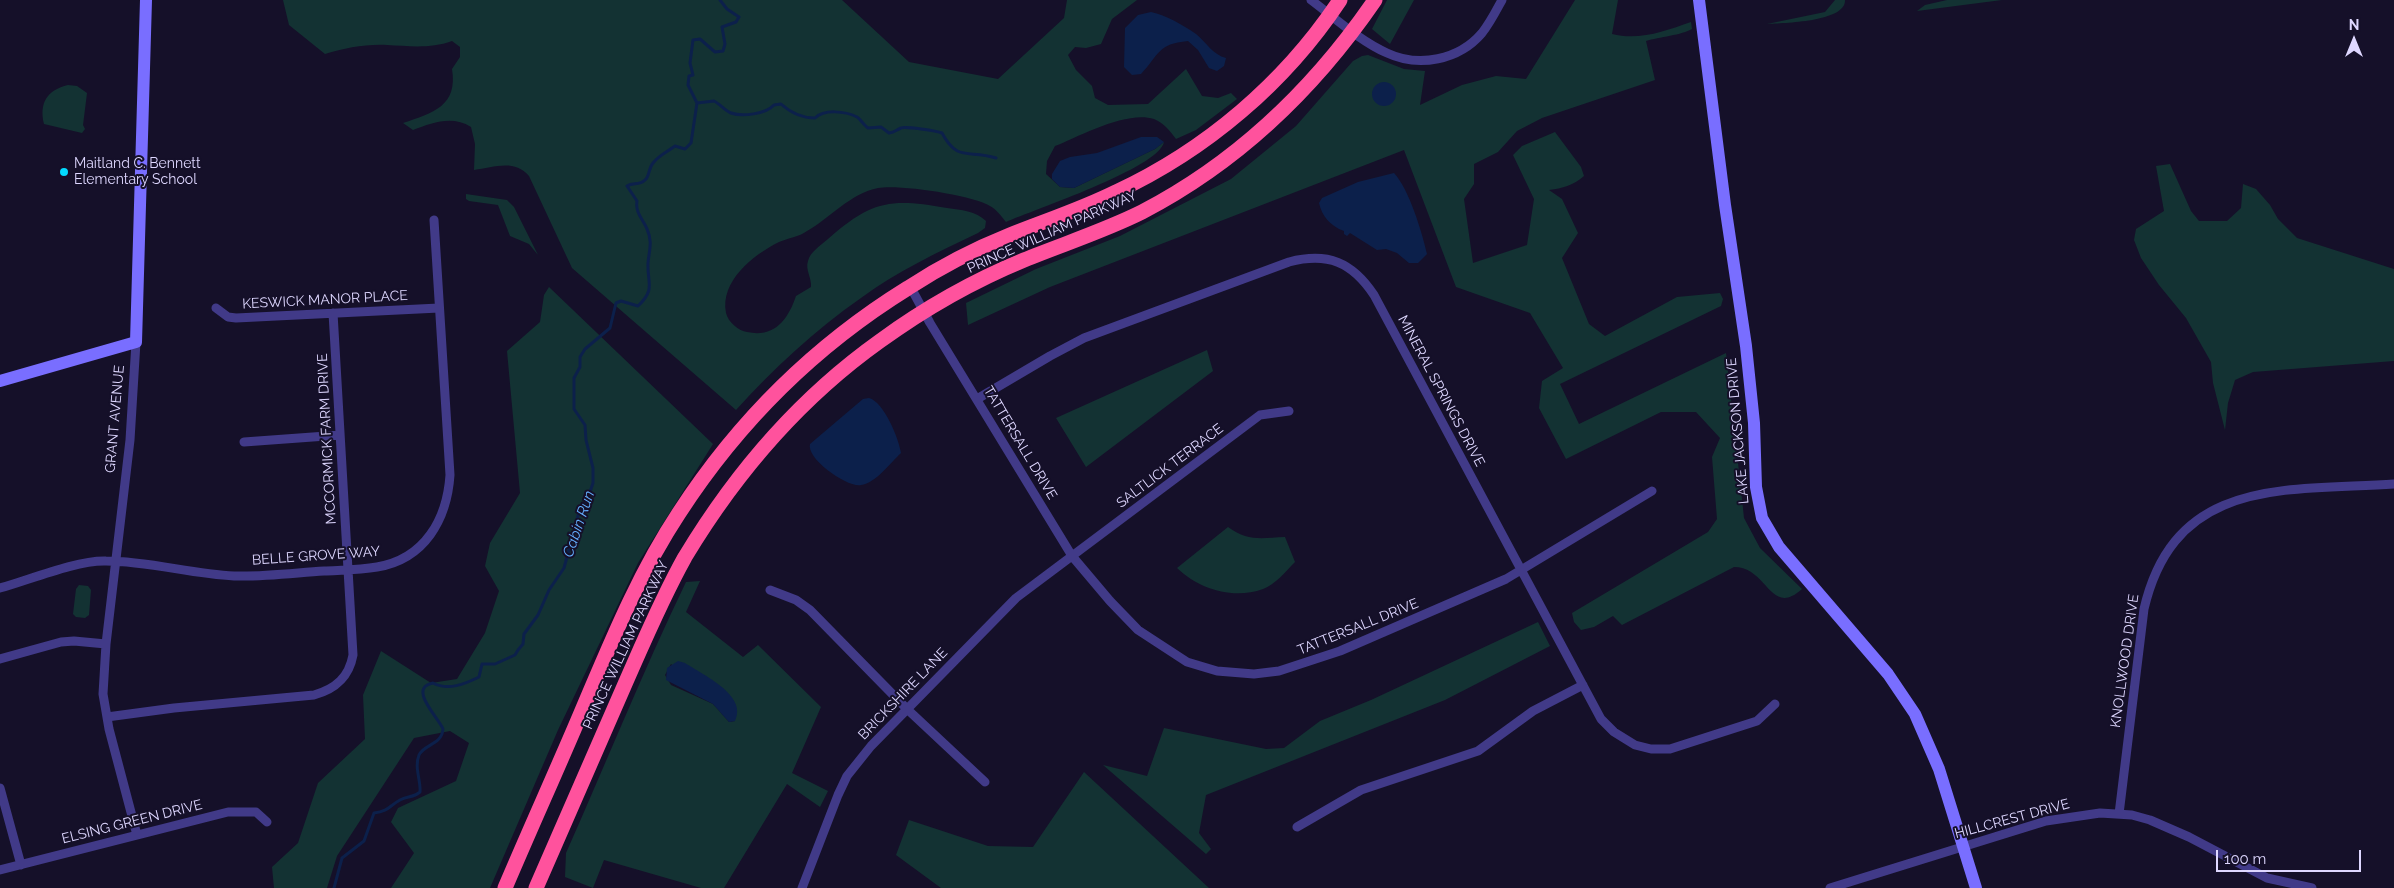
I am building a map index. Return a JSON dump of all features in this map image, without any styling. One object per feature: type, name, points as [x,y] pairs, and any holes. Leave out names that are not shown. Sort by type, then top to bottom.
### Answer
[{"type":"highway","name":"PRINCE WILLIAM PARKWAY","points":[[505,888],[612,640],[658,548],[678,514],[729,445],[790,378],[846,330],[910,286],[967,255],[1114,193],[1174,160],[1226,124],[1259,96],[1294,60],[1340,0]]},
{"type":"highway","name":"PRINCE WILLIAM PARKWAY","points":[[536,888],[659,606],[708,521],[760,452],[802,408],[847,366],[877,342],[924,312],[985,277],[1141,212],[1198,179],[1256,136],[1282,112],[1330,61],[1375,0]]},
{"type":"street","name":"GRANT AVENUE","points":[[137,835],[107,717],[104,694],[106,644],[130,440],[136,342],[146,0]]},
{"type":"street","points":[[1311,0],[1388,54],[1402,58],[1433,60],[1447,57],[1471,44],[1489,23],[1502,0]]},
{"type":"street","name":"LAKE JACKSON DRIVE","points":[[1699,0],[1746,346],[1754,423],[1756,486],[1762,518],[1779,547],[1903,694],[1927,739],[1964,846],[1976,888]]},
{"type":"street","name":"BELLE GROVE WAY","points":[[0,588],[84,564],[115,561],[234,576],[377,567],[404,558],[421,547],[432,535],[445,510],[450,475],[434,220]]},
{"type":"street","name":"MINERAL SPRINGS DRIVE","points":[[977,399],[1084,338],[1289,262],[1308,257],[1336,261],[1350,268],[1363,278],[1374,295],[1601,719],[1614,732],[1635,745],[1651,749],[1683,745],[1757,721],[1775,704]]},
{"type":"street","name":"TATTERSALL DRIVE","points":[[910,286],[1072,556],[1138,630],[1186,662],[1217,671],[1254,674],[1280,671],[1340,651],[1521,570],[1652,491]]},
{"type":"street","name":"KESWICK MANOR PLACE","points":[[216,308],[228,317],[236,318],[439,308]]},
{"type":"street","name":"MCCORMICK FARM DRIVE","points":[[107,717],[174,708],[314,695],[332,688],[348,672],[353,655],[333,313]]},
{"type":"street","points":[[0,381],[136,342]]},
{"type":"street","name":"SALTLICK TERRACE","points":[[1072,556],[1260,415],[1289,411]]},
{"type":"street","points":[[244,442],[340,435]]},
{"type":"street","name":"KNOLLWOOD DRIVE","points":[[2119,814],[2144,609],[2150,583],[2171,548],[2197,522],[2212,511],[2250,495],[2302,488],[2394,484]]},
{"type":"street","name":"BRICKSHIRE LANE","points":[[802,888],[828,819],[847,776],[871,746],[1016,598],[1072,556]]},
{"type":"street","points":[[770,590],[796,600],[810,610],[907,709],[984,782]]},
{"type":"street","points":[[0,659],[61,642],[74,641],[106,644]]},
{"type":"street","points":[[1298,827],[1361,790],[1478,751],[1533,712],[1583,685]]},
{"type":"street","points":[[0,788],[21,865]]},
{"type":"street","name":"ELSING GREEN DRIVE","points":[[0,870],[239,811],[256,812],[267,822]]},
{"type":"street","name":"HILLCREST DRIVE","points":[[1830,888],[1964,846],[2064,818],[2119,814],[2150,820],[2173,829],[2267,878],[2312,888]]},
{"type":"green space","points":[[283,0],[842,0],[909,62],[998,79],[1064,18],[1067,0],[1137,0],[1112,19],[1101,44],[1086,48],[1075,47],[1068,55],[1076,70],[1092,86],[1095,98],[1108,105],[1148,104],[1186,69],[1202,96],[1218,98],[1231,93],[1237,99],[1196,130],[1176,139],[1161,123],[1154,119],[1143,117],[1104,125],[1055,146],[1047,161],[1046,174],[1060,187],[1074,188],[1155,149],[1164,142],[1157,152],[1141,164],[1119,176],[1006,222],[990,206],[968,198],[918,189],[878,188],[850,200],[804,233],[769,247],[740,270],[728,290],[725,301],[727,316],[734,326],[744,331],[765,332],[779,325],[789,313],[796,296],[811,287],[807,264],[811,255],[843,226],[870,209],[896,203],[911,203],[968,212],[978,215],[986,221],[985,228],[978,233],[903,271],[844,310],[795,351],[736,410],[572,268],[529,176],[517,167],[511,166],[496,166],[474,170],[475,144],[471,127],[464,123],[442,121],[413,130],[403,123],[424,116],[447,100],[453,82],[452,69],[460,57],[460,47],[452,41],[428,46],[371,45],[325,54],[289,25]]},
{"type":"green space","points":[[1387,0],[1414,0],[1390,44],[1372,29]]},
{"type":"green space","points":[[1575,0],[1618,0],[1612,34],[1642,36],[1662,32],[1691,22],[1692,29],[1646,41],[1655,80],[1542,118],[1517,131],[1498,152],[1474,164],[1474,184],[1464,199],[1473,263],[1527,245],[1534,199],[1513,155],[1522,146],[1555,132],[1581,167],[1584,176],[1567,186],[1549,190],[1562,199],[1578,233],[1562,258],[1589,324],[1605,336],[1677,297],[1720,293],[1723,299],[1721,306],[1560,384],[1579,424],[1726,353],[1744,518],[1760,548],[1802,589],[1791,596],[1783,598],[1775,595],[1754,575],[1745,569],[1734,567],[1622,625],[1613,616],[1594,627],[1581,630],[1574,622],[1572,613],[1708,532],[1717,519],[1712,457],[1720,438],[1696,412],[1661,412],[1566,459],[1539,408],[1542,381],[1563,368],[1530,313],[1456,287],[1404,150],[1050,287],[968,325],[966,303],[1036,269],[1120,236],[1231,179],[1296,126],[1353,61],[1362,56],[1368,55],[1404,69],[1425,71],[1420,105],[1462,85],[1496,76],[1526,79]]},
{"type":"green space","points":[[1835,0],[1845,0],[1843,7],[1825,17],[1799,22],[1767,24],[1825,12]]},
{"type":"green space","points":[[1947,0],[2002,0],[1917,11],[1925,5]]},
{"type":"green space","points":[[68,85],[77,86],[87,93],[83,125],[85,129],[82,133],[44,124],[43,110],[46,99],[55,90]]},
{"type":"green space","points":[[2170,164],[2191,211],[2199,221],[2227,221],[2241,208],[2243,184],[2256,189],[2270,205],[2278,219],[2297,238],[2394,269],[2394,361],[2253,372],[2235,380],[2228,403],[2225,430],[2213,383],[2211,362],[2186,318],[2159,285],[2141,258],[2134,240],[2136,229],[2164,211],[2156,166]]},
{"type":"green space","points":[[466,194],[507,200],[514,207],[538,255],[529,244],[510,236],[498,205],[469,201],[466,199]]},
{"type":"green space","points":[[549,287],[713,444],[638,563],[558,730],[490,888],[391,888],[414,853],[391,822],[398,808],[456,781],[469,743],[450,731],[414,738],[337,856],[327,888],[274,888],[272,867],[298,843],[318,783],[365,739],[363,695],[381,651],[431,683],[457,679],[485,633],[499,591],[485,566],[490,543],[520,493],[507,351],[540,322],[544,295]]},
{"type":"green space","points":[[1207,350],[1213,371],[1086,467],[1056,418]]},
{"type":"green space","points":[[1228,527],[1235,532],[1249,537],[1285,537],[1295,562],[1267,587],[1252,592],[1240,593],[1228,593],[1206,587],[1177,568]]},
{"type":"green space","points":[[700,581],[686,612],[743,657],[758,645],[821,707],[792,773],[828,791],[820,807],[787,784],[724,888],[701,888],[604,860],[593,888],[565,877],[566,853],[686,582]],"holes":[[[671,664],[735,721],[729,722],[713,704],[671,685],[665,675]]]},
{"type":"green space","points":[[79,585],[88,586],[91,590],[89,615],[85,618],[76,617],[73,614],[76,589]]},
{"type":"green space","points":[[1538,622],[1550,646],[1445,700],[1206,795],[1199,833],[1211,849],[1206,854],[1103,765],[1147,776],[1164,728],[1266,749],[1284,748],[1320,721],[1371,700]]},
{"type":"green space","points":[[1084,772],[1209,888],[941,888],[896,855],[909,820],[988,846],[1033,847]]},
{"type":"water","points":[[1151,12],[1163,15],[1196,34],[1213,51],[1226,58],[1224,66],[1217,71],[1209,68],[1198,50],[1188,41],[1178,42],[1165,47],[1141,74],[1132,75],[1124,67],[1125,28],[1138,15]]},
{"type":"water","points":[[1384,82],[1392,86],[1396,94],[1392,102],[1384,106],[1376,102],[1372,94],[1376,86]]},
{"type":"water","points":[[1141,137],[1157,137],[1164,142],[1155,149],[1074,188],[1060,187],[1052,179],[1052,174],[1060,161],[1070,157],[1097,153]]},
{"type":"water","points":[[1394,173],[1400,180],[1410,200],[1425,245],[1427,254],[1418,263],[1409,263],[1397,253],[1386,249],[1377,250],[1350,233],[1347,236],[1344,234],[1344,231],[1327,220],[1319,203],[1322,198],[1358,182]]},
{"type":"water","points":[[869,398],[875,401],[885,413],[894,430],[901,453],[872,481],[855,485],[838,477],[821,464],[814,457],[810,444],[863,399]]},
{"type":"water","points":[[678,661],[685,663],[712,680],[730,694],[737,712],[735,721],[729,722],[713,704],[666,680],[667,668]]},
{"type":"waterway","name":"Cabin Run","points":[[334,888],[342,858],[364,841],[374,813],[386,810],[400,800],[420,792],[417,769],[419,755],[421,751],[440,738],[443,729],[424,697],[423,691],[426,686],[433,683],[445,686],[462,684],[479,677],[482,664],[495,664],[515,655],[523,644],[524,634],[538,615],[549,590],[564,568],[579,512],[587,501],[593,483],[593,468],[586,440],[585,425],[574,409],[574,378],[580,367],[580,357],[585,349],[610,328],[616,303],[621,301],[638,306],[644,300],[649,290],[648,263],[650,238],[638,212],[637,201],[627,186],[645,180],[653,163],[663,154],[675,146],[685,149],[691,143],[697,103],[688,85],[689,76],[693,75],[690,63],[693,40],[700,39],[715,52],[723,51],[725,44],[722,27],[736,22],[739,17],[727,9],[720,0]]},
{"type":"waterway","points":[[697,103],[714,101],[729,112],[741,115],[760,113],[774,105],[781,104],[797,114],[810,118],[815,118],[829,112],[847,113],[857,117],[868,128],[881,127],[889,133],[901,128],[942,133],[953,148],[959,152],[996,158]]},
{"type":"place","name":"Maitland C. Bennett Elementary School","points":[[64,172]]}]
